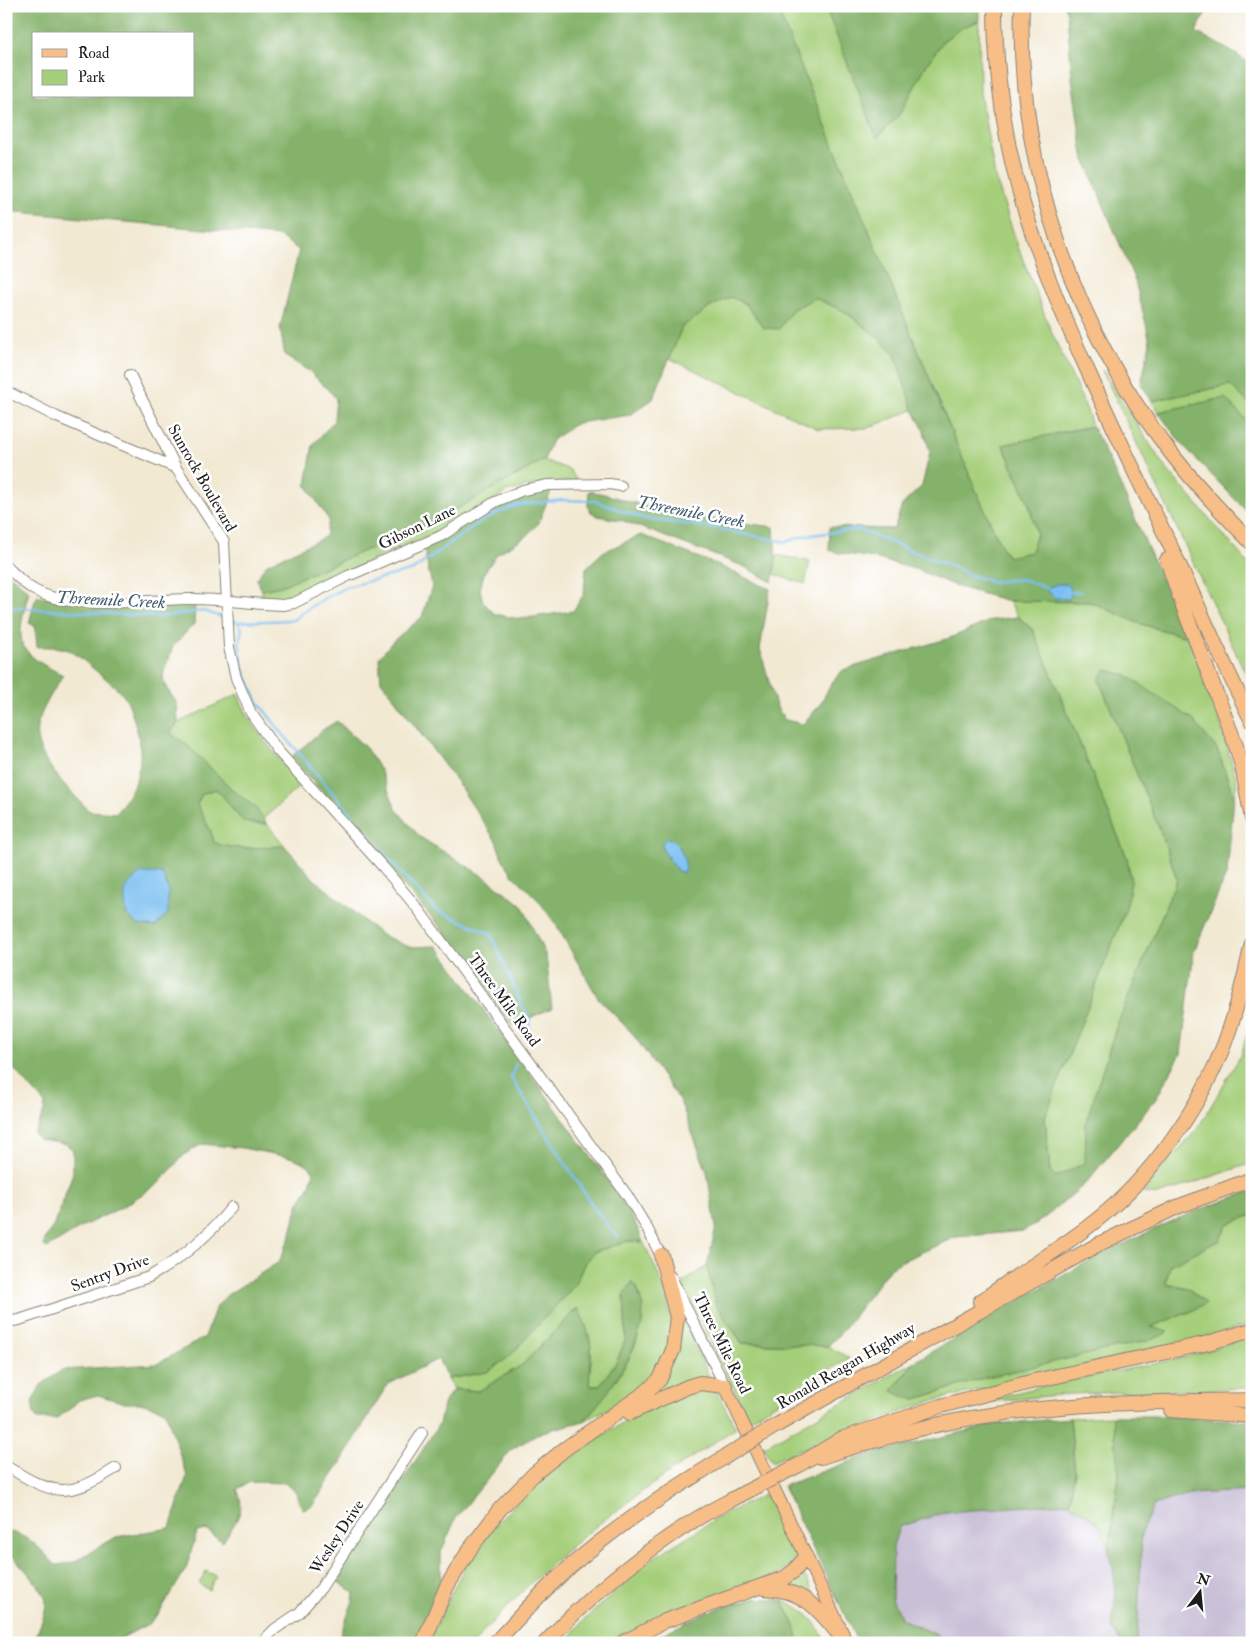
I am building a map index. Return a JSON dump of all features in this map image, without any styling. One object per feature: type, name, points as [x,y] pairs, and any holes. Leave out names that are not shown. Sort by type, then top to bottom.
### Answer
[{"type":"highway","points":[[995,6],[998,76],[1004,122],[1022,201],[1037,249],[1064,320],[1226,669],[1252,720]]},
{"type":"highway","points":[[1022,6],[1025,84],[1041,185],[1060,247],[1089,316],[1106,352],[1130,393],[1170,452],[1252,550]]},
{"type":"highway","points":[[1209,498],[1252,543]]},
{"type":"highway","points":[[1158,520],[1167,557],[1183,606],[1242,766],[1252,819]]},
{"type":"highway","points":[[939,1333],[1008,1281],[1100,1218],[1130,1189],[1156,1159],[1184,1120],[1208,1080],[1220,1052],[1242,988],[1252,943]]},
{"type":"highway","name":"Ronald Reagan Highway","points":[[495,1643],[536,1599],[578,1560],[638,1514],[725,1457],[939,1333],[1115,1235],[1177,1207],[1252,1179]]},
{"type":"highway","points":[[423,1643],[447,1586],[470,1549],[500,1509],[534,1474],[566,1448],[639,1398],[660,1379],[673,1350],[677,1317],[661,1255]]},
{"type":"highway","points":[[545,1643],[595,1594],[624,1570],[692,1522],[799,1465],[841,1439],[941,1406],[1034,1382],[1208,1343],[1252,1330]]},
{"type":"highway","points":[[599,1426],[687,1387],[700,1383],[724,1386]]},
{"type":"highway","points":[[799,1465],[873,1440],[964,1419],[1032,1410],[1103,1405],[1252,1400]]},
{"type":"highway","points":[[1103,1405],[1252,1416]]},
{"type":"highway","points":[[622,1643],[665,1622],[784,1578],[794,1571],[806,1557]]},
{"type":"highway","points":[[759,1588],[788,1591],[804,1598],[819,1610],[846,1643]]},
{"type":"main road","name":"Three Mile Road","points":[[724,1386],[846,1643]]},
{"type":"street","name":"Sunrock Boulevard","points":[[130,375],[176,468],[224,542],[227,606]]},
{"type":"street","points":[[6,391],[57,417],[176,468]]},
{"type":"street","name":"Gibson Lane","points":[[227,606],[294,604],[348,576],[441,536],[495,502],[523,490],[548,485],[610,484],[621,486]]},
{"type":"street","points":[[6,566],[26,585],[38,592],[74,601],[112,602],[189,599],[227,606]]},
{"type":"street","name":"Three Mile Road","points":[[227,606],[228,647],[236,678],[258,724],[278,751],[384,868],[418,909],[627,1195],[661,1255],[724,1386]]},
{"type":"street","name":"Sentry Drive","points":[[6,1322],[18,1320],[149,1277],[163,1270],[199,1242],[232,1207]]},
{"type":"street","name":"Wesley Drive","points":[[260,1643],[275,1629],[299,1613],[320,1588],[422,1433]]},
{"type":"street","points":[[6,1466],[38,1485],[63,1490],[78,1488],[88,1484],[116,1468]]},
{"type":"shaded area","points":[[1252,1491],[1252,1643],[1137,1643],[1142,1530],[1154,1505],[1189,1494]]},
{"type":"shaded area","points":[[1069,1503],[1096,1520],[1103,1533],[1113,1566],[1116,1592],[1112,1627],[1121,1643],[940,1643],[938,1636],[902,1619],[892,1599],[893,1546],[899,1527],[946,1512]]},
{"type":"green space","points":[[6,6],[776,6],[976,491],[1002,548],[1008,557],[1031,552],[1037,534],[1029,504],[1003,445],[1092,426],[1115,473],[1187,637],[1138,623],[1091,602],[1009,601],[958,587],[918,570],[874,558],[829,550],[830,527],[894,529],[902,505],[922,486],[930,452],[923,428],[913,410],[895,355],[879,338],[844,311],[815,298],[793,309],[779,329],[764,328],[745,303],[731,297],[712,306],[682,327],[653,399],[630,415],[577,423],[552,440],[544,460],[435,521],[281,586],[262,590],[256,579],[267,564],[325,537],[329,520],[306,485],[313,445],[334,421],[336,398],[309,371],[285,356],[280,328],[299,250],[279,236],[6,211]]},
{"type":"green space","points":[[776,6],[825,6],[877,137],[899,115],[927,64],[944,40],[963,27],[979,21],[980,93],[995,176],[1018,247],[1051,331],[1086,408],[1092,426],[1003,445],[1029,504],[1037,534],[1031,552],[1008,557],[1002,548],[976,491]]},
{"type":"green space","points":[[825,6],[979,6],[979,21],[963,27],[944,40],[927,64],[899,115],[877,138]]},
{"type":"green space","points":[[1064,6],[1209,6],[1196,32],[1252,65],[1252,407],[1230,385],[1152,401],[1141,384],[1150,343],[1147,328],[1135,281],[1083,155],[1072,78],[1067,13]]},
{"type":"green space","points":[[731,297],[745,303],[764,328],[793,309],[815,298],[844,311],[879,338],[895,355],[913,410],[868,428],[818,429],[669,358],[682,327],[712,306]]},
{"type":"green space","points":[[1102,370],[1164,466],[1252,568],[1252,687]]},
{"type":"green space","points":[[1230,385],[1252,407],[1252,426],[1225,398],[1158,412],[1152,401]]},
{"type":"green space","points":[[1225,398],[1252,426],[1252,517],[1181,443],[1158,412]]},
{"type":"green space","points":[[544,460],[570,470],[577,481],[533,485],[506,492],[451,527],[376,558],[286,600],[263,601],[262,590],[281,586],[435,521]]},
{"type":"green space","points":[[552,489],[538,524],[525,537],[497,554],[484,573],[480,589],[483,602],[495,614],[520,619],[573,611],[584,594],[586,568],[603,552],[641,535],[720,566],[770,589],[760,649],[776,706],[785,720],[803,724],[819,706],[833,681],[843,670],[950,638],[992,620],[1018,617],[1033,630],[1127,858],[1131,882],[1126,908],[1045,1117],[1050,1172],[1056,1177],[1085,1163],[1086,1122],[1117,1025],[1177,879],[1161,833],[1099,680],[1105,670],[1126,675],[1192,719],[1217,749],[1234,797],[1227,873],[1194,951],[1181,1054],[1155,1100],[1085,1184],[1043,1219],[1024,1231],[956,1237],[900,1262],[889,1269],[843,1330],[828,1346],[742,1343],[716,1305],[707,1266],[716,1227],[707,1172],[680,1101],[632,1033],[598,998],[557,926],[539,901],[513,875],[502,858],[496,841],[457,782],[381,681],[379,658],[392,642],[422,617],[432,586],[424,549],[484,514],[530,492]]},
{"type":"green space","points":[[589,491],[671,514],[774,527],[776,562],[772,582],[743,566],[624,521],[598,516],[591,512],[588,505]]},
{"type":"green space","points":[[775,555],[810,561],[805,584],[773,574]]},
{"type":"green space","points":[[6,572],[29,591],[22,622],[22,643],[35,659],[63,675],[39,720],[37,738],[40,750],[54,772],[89,811],[116,813],[125,801],[136,779],[139,767],[140,756],[137,731],[127,701],[107,680],[69,651],[57,647],[37,647],[35,626],[29,623],[35,600],[38,596],[152,605],[195,604],[194,624],[173,646],[164,671],[163,680],[177,703],[178,723],[170,733],[186,744],[236,793],[255,807],[267,824],[244,822],[216,789],[202,794],[197,804],[214,842],[240,848],[285,846],[314,879],[380,934],[409,947],[437,946],[613,1187],[637,1226],[643,1242],[628,1241],[594,1252],[585,1262],[575,1285],[509,1357],[487,1372],[448,1379],[438,1359],[387,1385],[313,1505],[303,1509],[296,1492],[285,1483],[250,1482],[237,1489],[241,1504],[240,1510],[223,1542],[206,1530],[197,1532],[186,1569],[159,1613],[150,1623],[112,1643],[33,1643],[46,1607],[45,1597],[23,1567],[6,1549],[6,1535],[11,1532],[24,1537],[36,1545],[56,1565],[72,1563],[116,1537],[170,1528],[187,1476],[165,1410],[140,1403],[125,1403],[98,1395],[79,1400],[56,1419],[37,1419],[32,1402],[41,1385],[62,1370],[157,1364],[205,1337],[215,1309],[227,1295],[279,1262],[290,1237],[299,1202],[309,1187],[314,1172],[308,1165],[294,1158],[242,1148],[202,1144],[185,1154],[158,1184],[122,1207],[85,1225],[47,1248],[44,1246],[45,1239],[54,1225],[73,1173],[73,1150],[66,1144],[40,1140],[34,1134],[44,1112],[45,1104],[17,1072],[6,1063]]},
{"type":"green space","points":[[1009,601],[1091,602],[1138,623],[1187,637],[1215,703],[1237,782],[1234,797],[1217,749],[1099,680],[1161,833],[1177,879],[1117,1025],[1086,1122],[1086,1164],[1056,1177],[1050,1172],[1045,1117],[1126,908],[1131,882],[1127,858],[1033,630],[1018,617]]},
{"type":"green space","points":[[238,694],[257,731],[302,784],[263,819],[253,807],[235,793],[196,754],[170,733],[178,723]]},
{"type":"green space","points":[[337,721],[366,748],[380,770],[396,809],[420,837],[486,878],[522,905],[546,956],[552,1008],[512,1026],[440,927],[291,757],[324,729]]},
{"type":"green space","points":[[215,789],[225,797],[234,812],[249,824],[267,824],[285,846],[240,848],[214,843],[211,832],[197,804],[202,794]]},
{"type":"green space","points":[[1252,1015],[1252,1163],[1158,1195],[1144,1193],[1146,1187],[1198,1128],[1241,1055]]},
{"type":"green space","points":[[1252,1191],[1252,1215],[1227,1224],[1220,1240],[1170,1265],[1166,1283],[1188,1288],[1206,1303],[1192,1311],[1151,1327],[1168,1332],[1154,1339],[984,1378],[916,1399],[902,1396],[892,1391],[914,1362],[1078,1267],[1163,1225]]},
{"type":"green space","points":[[1252,1215],[1252,1323],[1205,1338],[928,1402],[796,1451],[772,1462],[763,1447],[914,1362],[892,1391],[916,1399],[1150,1327],[1192,1311],[1188,1288],[1166,1283],[1170,1264],[1220,1240],[1227,1224]]},
{"type":"green space","points":[[628,1241],[643,1242],[653,1262],[666,1295],[671,1329],[665,1354],[650,1379],[638,1391],[584,1421],[623,1370],[637,1341],[641,1326],[642,1310],[637,1287],[624,1295],[626,1338],[617,1361],[599,1386],[591,1386],[589,1376],[591,1351],[589,1338],[586,1326],[577,1308],[522,1365],[479,1391],[453,1389],[448,1379],[487,1372],[575,1285],[585,1262],[594,1252]]},
{"type":"green space","points":[[707,1266],[716,1305],[742,1343],[828,1346],[849,1358],[749,1420],[682,1283]]},
{"type":"green space","points":[[632,1282],[637,1287],[643,1307],[642,1325],[629,1358],[608,1392],[584,1421],[542,1432],[512,1449],[456,1518],[441,1552],[441,1579],[417,1643],[336,1643],[353,1601],[354,1593],[334,1579],[377,1521],[439,1424],[443,1405],[453,1389],[479,1391],[522,1365],[578,1308],[591,1344],[591,1386],[599,1386],[617,1361],[626,1338],[624,1295]]},
{"type":"green space","points":[[682,1319],[709,1376],[644,1399]]},
{"type":"green space","points":[[1252,1336],[1252,1388],[1070,1394],[974,1403],[1043,1386],[1183,1358]]},
{"type":"green space","points":[[708,1388],[717,1392],[736,1428],[621,1507],[567,1550],[489,1625],[475,1643],[429,1643],[444,1609],[473,1554],[489,1532],[528,1491],[573,1455],[621,1424],[681,1393],[693,1389]]},
{"type":"green space","points":[[1113,1416],[1119,1475],[1109,1551],[1102,1532],[1095,1521],[1069,1503],[1075,1473],[1070,1418]]},
{"type":"green space","points":[[1113,1416],[1156,1416],[1252,1421],[1252,1491],[1189,1494],[1154,1505],[1142,1530],[1137,1643],[1121,1643],[1112,1628],[1116,1592],[1109,1551],[1119,1475]]},
{"type":"green space","points":[[1070,1418],[1075,1473],[1069,1503],[946,1512],[899,1527],[893,1546],[892,1599],[902,1619],[938,1636],[940,1643],[858,1643],[783,1486],[867,1455],[996,1424]]},
{"type":"green space","points":[[766,1494],[797,1559],[780,1574],[734,1588],[626,1635],[613,1643],[565,1643],[584,1620],[650,1560],[722,1515]]},
{"type":"green space","points":[[802,1570],[818,1602],[780,1585]]},
{"type":"green space","points":[[206,1571],[216,1576],[209,1590],[199,1584]]},
{"type":"green space","points":[[756,1598],[782,1600],[795,1626],[799,1643],[644,1643],[707,1612]]},
{"type":"green space","points":[[782,1600],[797,1607],[809,1617],[827,1643],[799,1643],[795,1626]]},
{"type":"water","points":[[1057,584],[1066,584],[1070,588],[1071,596],[1069,599],[1055,598],[1047,591],[1049,587]]},
{"type":"water","points":[[667,838],[675,842],[681,850],[686,869],[684,872],[678,872],[663,850],[662,843]]},
{"type":"water","points":[[141,873],[162,873],[168,889],[168,913],[155,927],[138,925],[127,915],[125,891],[130,883]]},
{"type":"waterway","name":"Threemile Creek","points":[[230,620],[238,622],[293,620],[316,603],[346,587],[413,570],[484,519],[517,505],[563,500],[595,501],[645,519],[709,527],[786,542],[804,536],[858,529],[973,576],[993,582],[1022,579],[1049,589]]},
{"type":"waterway","name":"Threemile Creek","points":[[1067,592],[1081,592]]},
{"type":"waterway","name":"Threemile Creek","points":[[6,607],[160,617],[203,611],[225,618]]},
{"type":"waterway","points":[[238,622],[242,629],[239,642],[243,667],[257,701],[389,859],[436,910],[491,934],[530,1020],[528,1034]]},
{"type":"waterway","points":[[516,1064],[511,1078],[594,1208],[617,1237]]}]
